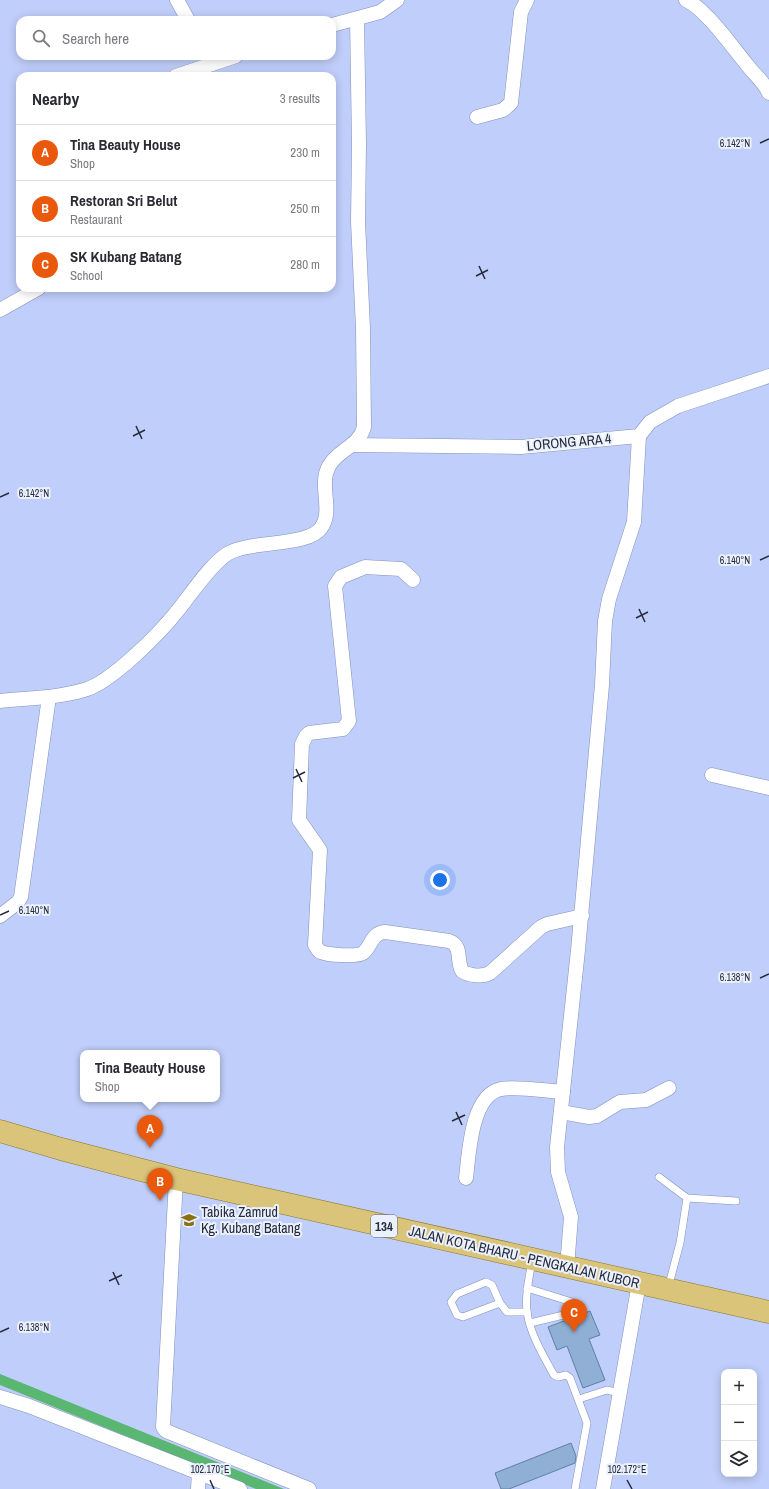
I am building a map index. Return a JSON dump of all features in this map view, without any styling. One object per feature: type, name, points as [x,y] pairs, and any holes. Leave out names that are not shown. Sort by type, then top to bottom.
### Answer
[{"type":"main road","name":"JALAN KOTA BHARU - PENGKALAN KUBOR","points":[[0,1131],[61,1149],[176,1179],[769,1312]]},
{"type":"street","points":[[177,0],[186,16]]},
{"type":"street","points":[[336,24],[380,12],[397,0]]},
{"type":"street","points":[[477,117],[503,110],[511,103],[521,12],[527,0]]},
{"type":"street","points":[[686,0],[700,11],[715,27],[752,72],[763,82],[769,93]]},
{"type":"street","points":[[0,701],[49,697],[85,690],[110,678],[170,620],[207,575],[227,554],[268,543],[301,539],[314,534],[321,528],[327,512],[326,475],[328,466],[359,439],[364,427],[363,328],[358,222],[359,145],[357,19]]},
{"type":"street","points":[[184,72],[210,60]]},
{"type":"street","points":[[0,310],[32,292]]},
{"type":"street","points":[[567,1267],[571,1217],[558,1172],[557,1147],[560,1112],[582,916],[602,685],[605,621],[609,599],[634,522],[639,436],[650,422],[678,406],[769,376]]},
{"type":"street","name":"LORONG ARA 4","points":[[352,446],[521,447],[639,436]]},
{"type":"street","points":[[413,580],[401,569],[365,567],[341,577],[335,586],[349,721],[343,729],[309,733],[302,744],[299,820],[320,847],[321,853],[315,945],[317,949],[326,953],[358,955],[364,952],[375,935],[385,932],[449,941],[453,942],[458,949],[459,963],[462,970],[470,974],[484,975],[510,956],[541,927],[547,924],[582,916]]},
{"type":"street","points":[[0,916],[16,904],[21,897],[49,697]]},
{"type":"street","points":[[712,774],[769,788]]},
{"type":"street","points":[[560,1112],[589,1117],[597,1116],[620,1102],[646,1100],[670,1088]]},
{"type":"street","points":[[466,1178],[470,1145],[479,1108],[489,1095],[503,1089],[563,1092]]},
{"type":"street","points":[[176,1179],[163,1427],[166,1431],[309,1489]]},
{"type":"street","points":[[603,1489],[639,1284]]},
{"type":"street","points":[[0,1398],[30,1406],[240,1489]]},
{"type":"street","points":[[198,1489],[199,1472]]},
{"type":"lane","points":[[659,1177],[687,1198],[736,1201]]},
{"type":"lane","points":[[667,1290],[680,1243],[687,1198]]},
{"type":"lane","points":[[532,1259],[527,1288],[527,1312],[530,1324],[540,1350],[554,1375],[558,1377],[568,1376],[579,1400],[587,1423],[575,1489]]},
{"type":"lane","points":[[500,1302],[463,1317],[457,1315],[451,1302],[457,1294],[486,1282],[492,1285],[500,1302],[507,1312],[527,1312]]},
{"type":"lane","points":[[527,1288],[576,1303],[579,1309],[576,1312],[530,1324]]},
{"type":"lane","points":[[579,1400],[607,1390],[619,1393]]},
{"type":"shaded area","points":[[0,1374],[284,1489],[256,1489],[0,1385]]},
{"type":"building","points":[[590,1311],[600,1335],[589,1339],[605,1380],[583,1388],[567,1346],[557,1350],[548,1327]]},
{"type":"building","points":[[571,1443],[576,1456],[575,1463],[509,1489],[501,1489],[495,1473]]},
{"type":"place","name":"Tina Beauty House","points":[[150,1148]]},
{"type":"place","name":"Restoran Sri Belut","points":[[160,1201]]},
{"type":"place","name":"Tabika Zamrud Kg. Kubang Batang","points":[[189,1220]]},
{"type":"place","name":"SK Kubang Batang","points":[[574,1332]]}]
